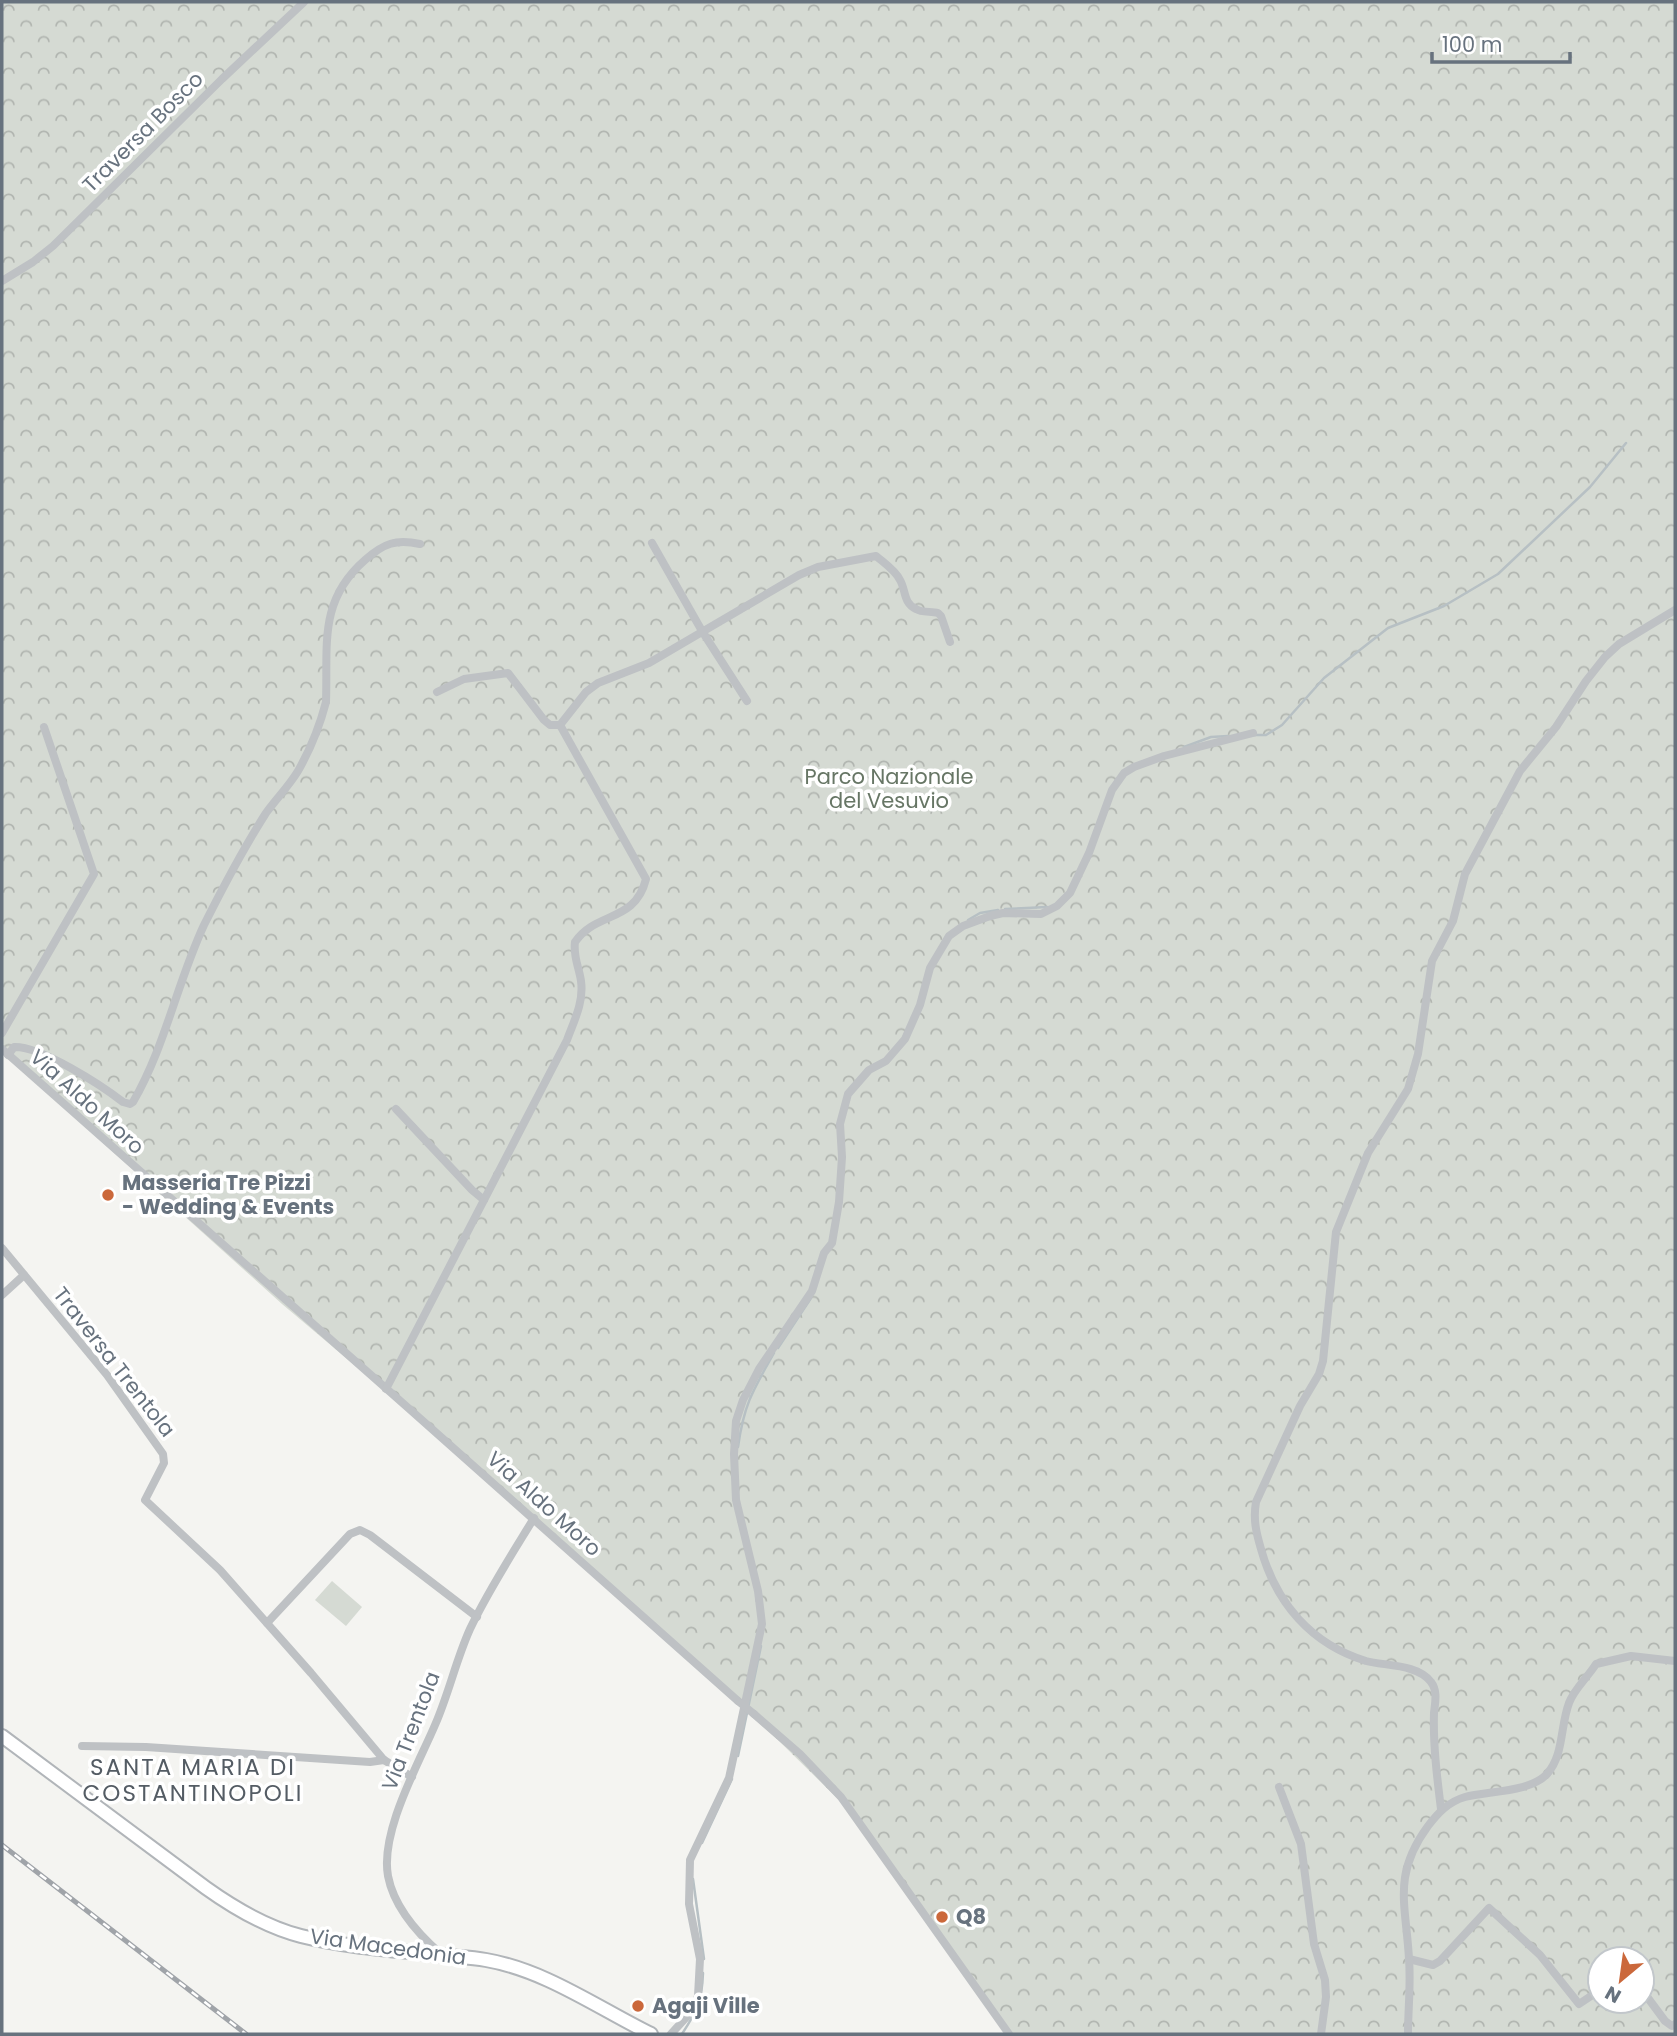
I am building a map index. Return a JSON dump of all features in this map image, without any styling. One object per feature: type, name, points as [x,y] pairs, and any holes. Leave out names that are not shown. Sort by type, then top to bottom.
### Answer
[{"type":"main road","name":"Via Macedonia","points":[[2,1736],[215,1895],[262,1921],[298,1935],[319,1939],[486,1960],[511,1966],[566,1990],[651,2034]]},
{"type":"street","name":"Traversa Bosco","points":[[2,281],[53,246],[172,127],[304,2]]},
{"type":"street","points":[[5,1052],[14,1047],[25,1048],[85,1074],[123,1102],[133,1102],[157,1054],[178,987],[204,926],[251,838],[298,772],[323,715],[326,702],[328,618],[337,593],[351,573],[375,551],[402,540],[420,544]]},
{"type":"street","points":[[652,543],[702,631],[747,701]]},
{"type":"street","points":[[560,725],[586,692],[598,683],[649,663],[799,575],[818,567],[876,556],[901,580],[906,599],[912,607],[941,616],[950,642]]},
{"type":"street","points":[[1441,1809],[1434,1738],[1435,1690],[1430,1680],[1401,1667],[1364,1660],[1321,1640],[1309,1630],[1280,1597],[1270,1578],[1253,1517],[1255,1502],[1321,1368],[1336,1232],[1368,1153],[1408,1089],[1418,1054],[1432,961],[1453,921],[1465,874],[1520,771],[1556,727],[1605,657],[1619,644],[1675,610]]},
{"type":"street","points":[[437,692],[464,679],[508,673],[544,720],[550,725],[560,725]]},
{"type":"street","points":[[386,1389],[567,1040],[580,1005],[581,981],[575,959],[575,942],[587,929],[636,902],[646,879],[560,725]]},
{"type":"street","points":[[2,1033],[94,874],[44,727]]},
{"type":"street","points":[[671,2034],[692,2011],[698,1996],[700,1959],[689,1904],[690,1860],[729,1777],[762,1624],[755,1580],[736,1500],[734,1454],[737,1421],[743,1400],[759,1369],[812,1292],[824,1253],[831,1243],[839,1202],[842,1157],[840,1124],[848,1094],[869,1070],[886,1061],[905,1039],[920,1005],[930,968],[949,936],[963,926],[990,916],[1003,913],[1041,914],[1057,906],[1070,893],[1089,853],[1112,790],[1124,773],[1164,756],[1253,733]]},
{"type":"street","name":"Via Aldo Moro","points":[[5,1052],[800,1754],[841,1797],[1009,2034]]},
{"type":"street","points":[[396,1109],[484,1200]]},
{"type":"street","name":"Traversa Trentola","points":[[2,1248],[107,1375],[163,1454],[164,1463],[145,1500],[219,1570],[384,1760],[412,1777]]},
{"type":"street","points":[[2,1295],[24,1275]]},
{"type":"street","name":"Via Trentola","points":[[444,1956],[421,1936],[396,1898],[388,1875],[388,1844],[477,1616],[534,1518]]},
{"type":"street","points":[[267,1623],[350,1534],[360,1530],[477,1616]]},
{"type":"street","points":[[1408,2034],[1409,1959],[1403,1883],[1407,1860],[1422,1835],[1441,1809],[1463,1797],[1520,1787],[1545,1776],[1558,1754],[1570,1700],[1596,1664],[1631,1656],[1675,1661]]},
{"type":"street","points":[[82,1746],[160,1748],[370,1762],[384,1760]]},
{"type":"street","points":[[1279,1787],[1301,1844],[1314,1944],[1325,1980],[1321,2034]]},
{"type":"street","points":[[1409,1959],[1433,1965],[1440,1961],[1489,1908],[1540,1955],[1579,2004],[1586,1999]]},
{"type":"street","points":[[1656,2009],[1665,2021],[1672,2026],[1675,2024]]},
{"type":"green space","name":"Parco Nazionale del Vesuvio","points":[[2,2],[1675,2],[1675,2034],[1006,2034],[842,1803],[778,1740],[378,1385],[282,1304],[2,1052]]},
{"type":"green space","points":[[332,1581],[362,1607],[346,1626],[315,1600]]},
{"type":"waterway","points":[[1253,735],[1266,735],[1282,725],[1324,678],[1388,628],[1444,606],[1498,574],[1590,487],[1626,443]]},
{"type":"waterway","points":[[1184,747],[1211,737],[1228,736]]},
{"type":"waterway","points":[[1005,909],[1047,907]]},
{"type":"waterway","points":[[968,920],[980,913],[998,910]]},
{"type":"waterway","points":[[778,1348],[811,1298]]},
{"type":"waterway","points":[[738,1447],[750,1398],[774,1353]]},
{"type":"waterway","points":[[738,1756],[761,1646]]},
{"type":"waterway","points":[[702,1843],[732,1779]]},
{"type":"waterway","points":[[693,1879],[704,1959]]},
{"type":"waterway","points":[[682,2034],[698,2005],[703,1973]]},
{"type":"railway","points":[[2,1845],[246,2034]]},
{"type":"place","name":"Masseria Tre Pizzi - Wedding & Events","points":[[108,1195]]},
{"type":"place","name":"Q8","points":[[942,1917]]},
{"type":"place","name":"Agaji Ville","points":[[638,2006]]},
{"type":"district","name":"SANTA MARIA DI COSTANTINOPOLI","points":[[193,1780]]}]
